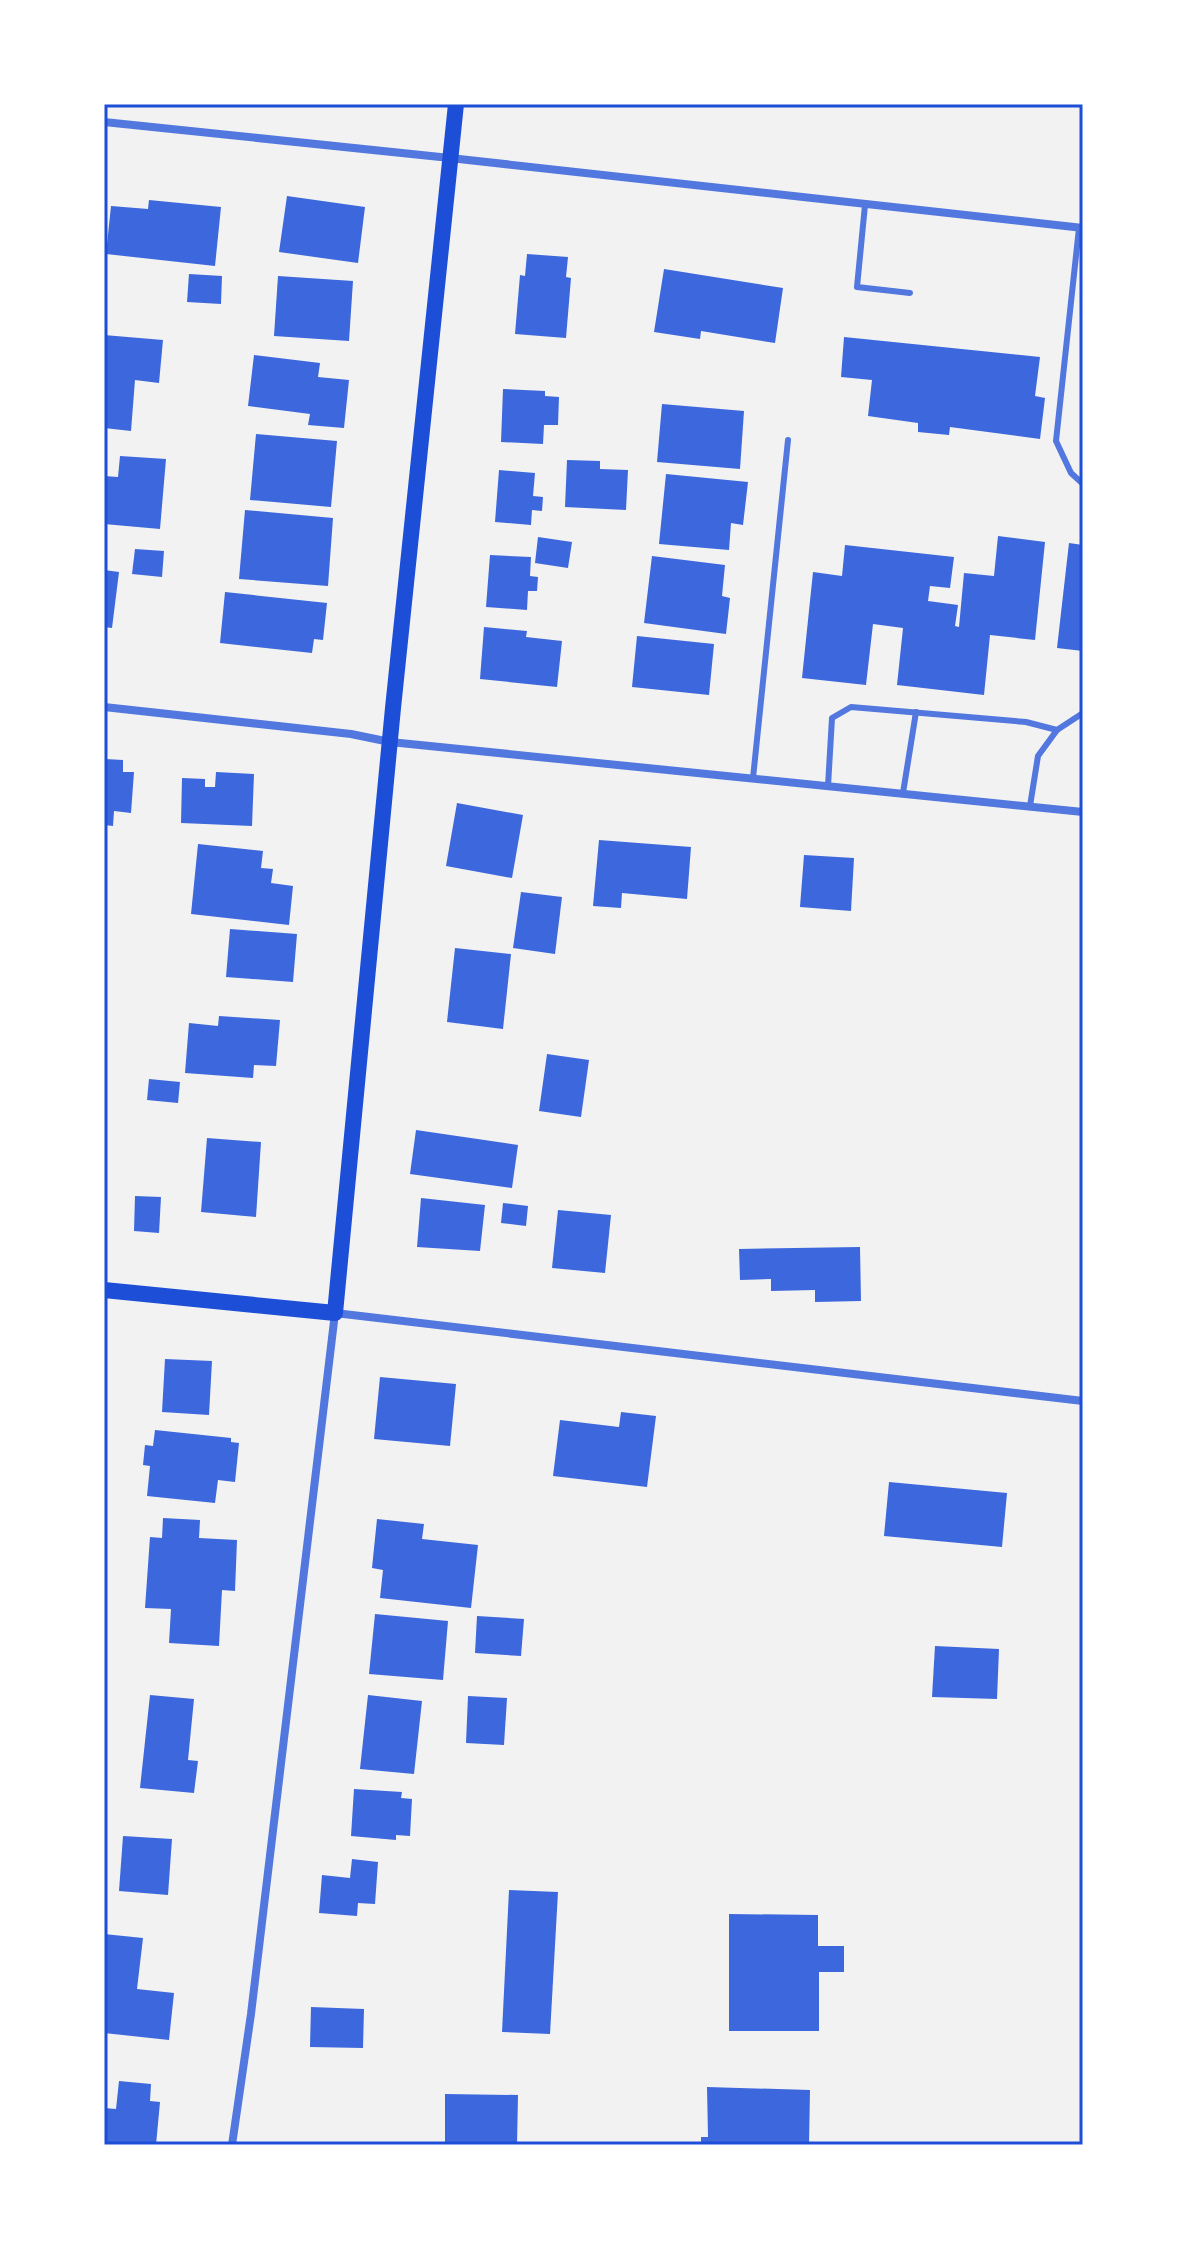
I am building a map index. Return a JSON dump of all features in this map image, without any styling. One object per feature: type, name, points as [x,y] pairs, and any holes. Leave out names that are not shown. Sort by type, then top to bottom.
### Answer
[{"type":"main road","points":[[104,1290],[335,1313],[456,104]]},
{"type":"street","points":[[104,122],[1081,228]]},
{"type":"street","points":[[104,707],[351,734],[390,742],[1083,812]]},
{"type":"street","points":[[232,2145],[251,2014],[335,1313],[1083,1401]]},
{"type":"lane","points":[[865,205],[857,287],[910,293]]},
{"type":"lane","points":[[1081,228],[1056,441],[1071,473],[1083,484]]},
{"type":"lane","points":[[753,778],[788,440]]},
{"type":"lane","points":[[828,786],[832,718],[851,707],[1026,722],[1057,730]]},
{"type":"lane","points":[[903,793],[916,712]]},
{"type":"lane","points":[[1030,806],[1038,756],[1057,730],[1083,713]]},
{"type":"building","points":[[287,196],[365,207],[358,263],[279,252]]},
{"type":"building","points":[[149,200],[221,207],[215,266],[106,254],[111,206],[148,209]]},
{"type":"building","points":[[527,254],[568,257],[566,277],[571,278],[566,338],[515,334],[520,275],[525,276]]},
{"type":"building","points":[[664,269],[783,288],[775,343],[701,331],[700,339],[654,332]]},
{"type":"building","points":[[189,274],[222,276],[221,304],[187,302]]},
{"type":"building","points":[[278,276],[353,281],[349,341],[274,336]]},
{"type":"building","points":[[104,335],[163,340],[159,383],[135,380],[131,431],[104,428]]},
{"type":"building","points":[[844,337],[1040,357],[1035,396],[1045,398],[1040,439],[950,427],[949,435],[918,432],[918,423],[868,416],[872,380],[841,377]]},
{"type":"building","points":[[254,355],[320,363],[318,377],[349,380],[344,428],[308,425],[310,414],[248,406]]},
{"type":"building","points":[[503,389],[545,391],[545,396],[559,397],[558,425],[544,425],[543,444],[501,442]]},
{"type":"building","points":[[662,404],[744,411],[740,469],[657,462]]},
{"type":"building","points":[[256,434],[337,441],[331,507],[250,500]]},
{"type":"building","points":[[120,456],[166,459],[160,529],[104,524],[104,476],[118,477]]},
{"type":"building","points":[[567,460],[600,461],[600,469],[628,470],[626,510],[565,507]]},
{"type":"building","points":[[499,470],[535,473],[533,496],[543,497],[542,511],[532,510],[531,525],[495,522]]},
{"type":"building","points":[[666,474],[748,482],[743,525],[731,523],[729,550],[659,544]]},
{"type":"building","points":[[245,510],[333,518],[328,586],[239,579]]},
{"type":"building","points":[[998,536],[1045,542],[1035,640],[990,635],[984,695],[897,685],[903,628],[873,624],[866,685],[802,678],[813,572],[842,576],[845,545],[954,557],[950,588],[930,586],[928,601],[958,605],[955,626],[959,627],[964,573],[994,576]]},
{"type":"building","points":[[538,537],[572,542],[568,568],[535,563]]},
{"type":"building","points":[[1069,543],[1083,545],[1083,651],[1057,648]]},
{"type":"building","points":[[135,549],[164,551],[162,577],[132,574]]},
{"type":"building","points":[[490,555],[531,557],[530,576],[538,577],[537,591],[528,591],[527,610],[486,607]]},
{"type":"building","points":[[652,556],[725,565],[722,596],[730,598],[726,634],[644,623]]},
{"type":"building","points":[[104,570],[119,572],[112,628],[104,627]]},
{"type":"building","points":[[225,592],[327,603],[323,640],[314,639],[312,653],[220,643]]},
{"type":"building","points":[[484,627],[527,631],[526,637],[562,641],[557,687],[480,679]]},
{"type":"building","points":[[637,636],[714,644],[709,695],[632,687]]},
{"type":"building","points":[[105,759],[123,760],[123,772],[134,772],[131,813],[114,811],[113,826],[104,825]]},
{"type":"building","points":[[216,772],[254,774],[252,826],[181,823],[182,778],[205,779],[205,787],[215,787]]},
{"type":"building","points":[[457,803],[523,815],[512,878],[446,866]]},
{"type":"building","points":[[599,840],[691,847],[687,899],[622,893],[621,908],[593,906]]},
{"type":"building","points":[[198,844],[263,851],[261,868],[273,869],[271,883],[293,886],[289,925],[191,914]]},
{"type":"building","points":[[804,855],[854,858],[851,911],[800,907]]},
{"type":"building","points":[[521,892],[562,897],[555,954],[513,948]]},
{"type":"building","points":[[230,929],[297,934],[293,982],[226,977]]},
{"type":"building","points":[[455,948],[511,954],[503,1029],[447,1022]]},
{"type":"building","points":[[219,1016],[280,1020],[276,1066],[254,1065],[253,1078],[185,1073],[189,1023],[218,1026]]},
{"type":"building","points":[[547,1054],[589,1060],[581,1117],[539,1111]]},
{"type":"building","points":[[149,1079],[180,1082],[178,1103],[147,1100]]},
{"type":"building","points":[[416,1130],[518,1145],[512,1188],[410,1174]]},
{"type":"building","points":[[207,1138],[261,1142],[256,1217],[201,1212]]},
{"type":"building","points":[[135,1196],[161,1197],[159,1233],[134,1231]]},
{"type":"building","points":[[421,1198],[485,1205],[480,1251],[417,1247]]},
{"type":"building","points":[[503,1203],[528,1206],[526,1226],[501,1223]]},
{"type":"building","points":[[558,1210],[611,1215],[605,1273],[552,1268]]},
{"type":"building","points":[[860,1247],[861,1301],[815,1302],[815,1290],[771,1291],[771,1279],[740,1280],[739,1249]]},
{"type":"building","points":[[165,1359],[212,1361],[209,1415],[162,1412]]},
{"type":"building","points":[[380,1377],[456,1384],[450,1446],[374,1439]]},
{"type":"building","points":[[621,1412],[656,1416],[647,1487],[553,1476],[560,1420],[619,1427]]},
{"type":"building","points":[[155,1430],[231,1438],[231,1442],[239,1443],[235,1482],[218,1480],[215,1503],[147,1496],[150,1466],[143,1465],[145,1445],[153,1446]]},
{"type":"building","points":[[889,1482],[1007,1493],[1002,1547],[884,1536]]},
{"type":"building","points":[[163,1518],[200,1520],[199,1538],[237,1540],[235,1591],[222,1590],[219,1646],[169,1643],[171,1609],[145,1608],[150,1537],[162,1538]]},
{"type":"building","points":[[377,1519],[424,1524],[422,1539],[478,1545],[471,1608],[380,1598],[383,1570],[372,1568]]},
{"type":"building","points":[[375,1614],[448,1621],[443,1680],[369,1674]]},
{"type":"building","points":[[477,1616],[524,1619],[521,1656],[475,1653]]},
{"type":"building","points":[[935,1646],[999,1649],[997,1699],[932,1697]]},
{"type":"building","points":[[150,1695],[194,1699],[188,1760],[198,1761],[194,1793],[140,1788]]},
{"type":"building","points":[[368,1695],[422,1701],[414,1774],[360,1769]]},
{"type":"building","points":[[468,1696],[507,1698],[504,1745],[466,1743]]},
{"type":"building","points":[[354,1789],[402,1792],[401,1798],[412,1799],[410,1836],[396,1835],[396,1840],[351,1836]]},
{"type":"building","points":[[123,1836],[172,1839],[168,1895],[119,1891]]},
{"type":"building","points":[[352,1859],[378,1862],[375,1904],[358,1903],[357,1916],[319,1913],[322,1875],[350,1878]]},
{"type":"building","points":[[509,1890],[558,1892],[550,2034],[502,2032]]},
{"type":"building","points":[[729,1914],[818,1915],[818,1946],[844,1946],[844,1972],[819,1972],[819,2031],[729,2031]]},
{"type":"building","points":[[104,1934],[143,1938],[137,1989],[174,1993],[169,2040],[104,2033]]},
{"type":"building","points":[[311,2007],[364,2009],[363,2048],[310,2047]]},
{"type":"building","points":[[119,2081],[151,2084],[150,2101],[160,2102],[156,2145],[104,2145],[104,2108],[116,2109]]},
{"type":"building","points":[[707,2087],[810,2090],[809,2145],[701,2145],[701,2137],[708,2137]]},
{"type":"building","points":[[445,2094],[518,2095],[517,2145],[445,2145]]}]
